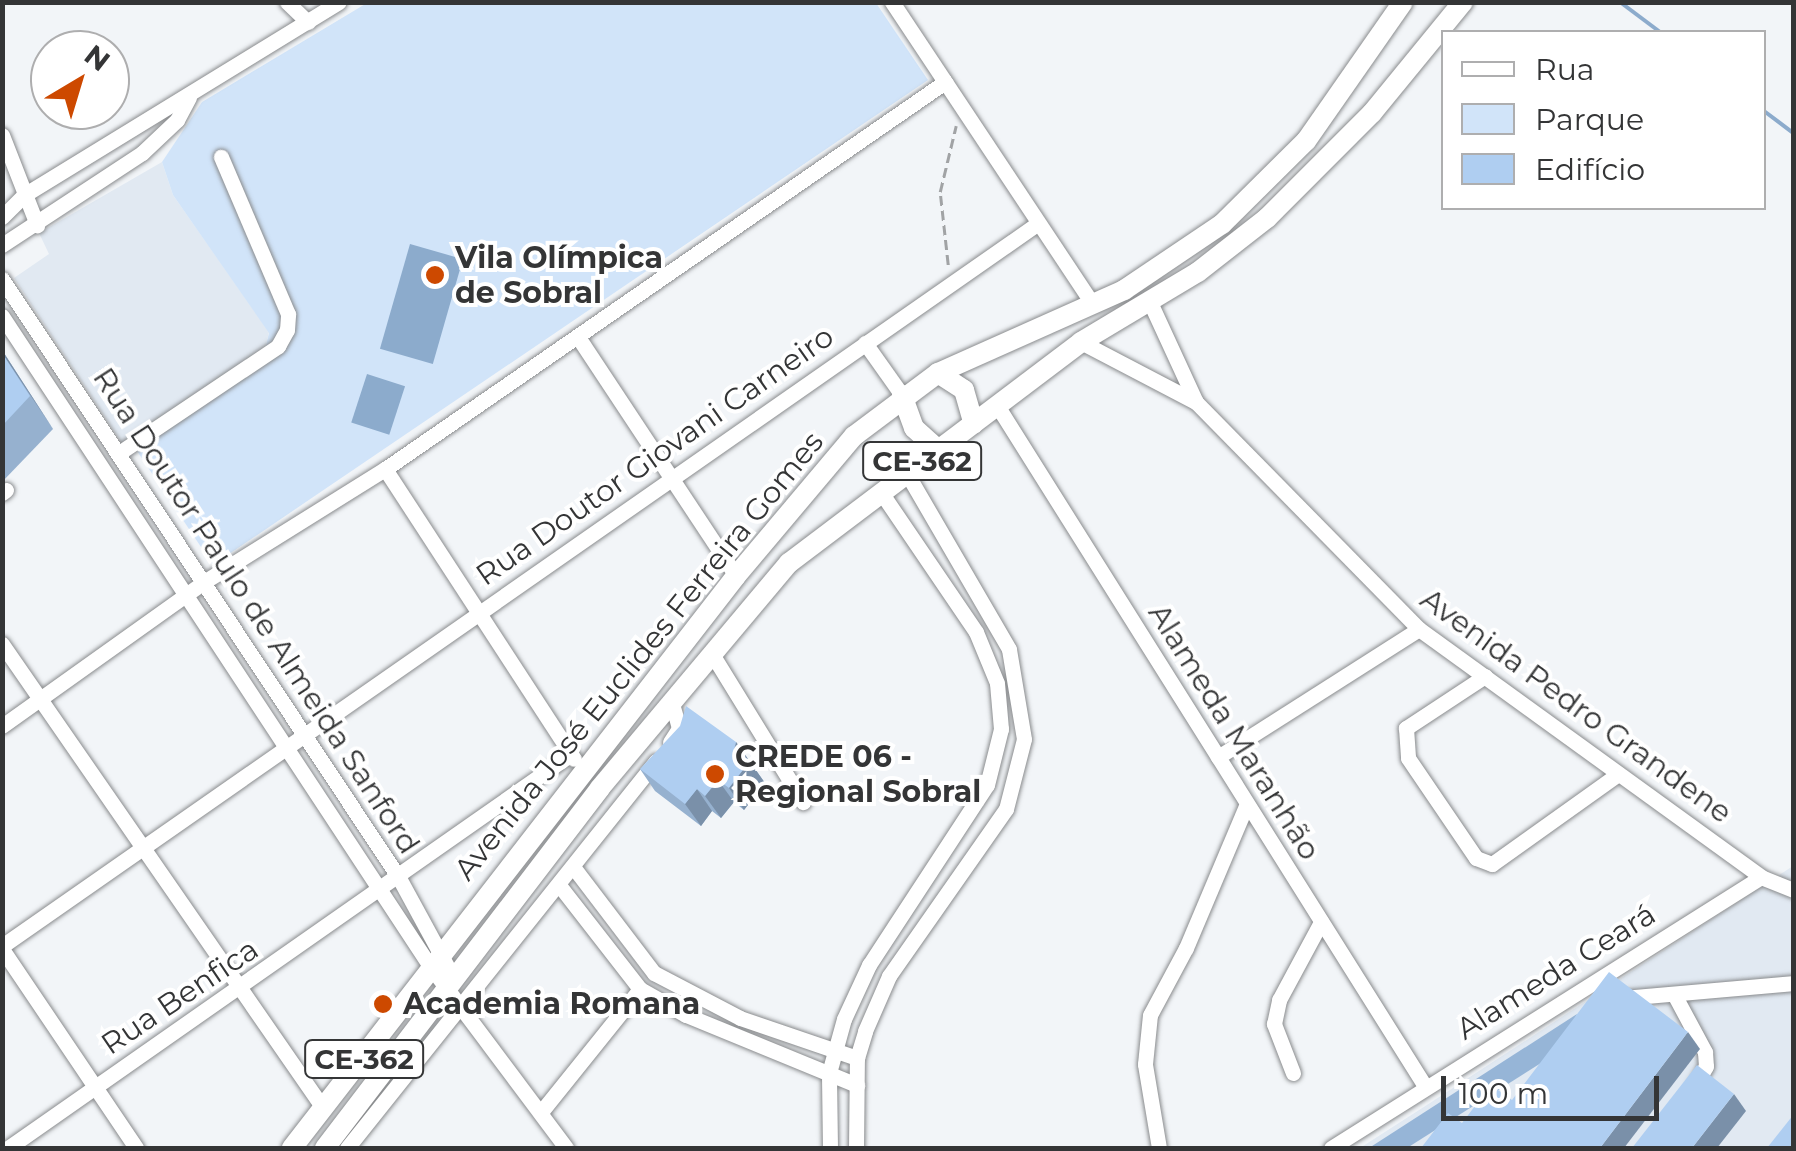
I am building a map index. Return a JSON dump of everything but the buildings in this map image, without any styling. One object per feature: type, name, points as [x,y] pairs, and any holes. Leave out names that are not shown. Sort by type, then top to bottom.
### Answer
[{"type":"main road","name":"Avenida José Euclides Ferreira Gomes","points":[[292,1148],[736,576],[854,436],[902,395],[938,373],[1157,271],[1248,201],[1334,107],[1403,2]]},
{"type":"main road","name":"Avenida José Euclides Ferreira Gomes","points":[[325,1148],[348,1142],[488,931],[789,563],[1081,342],[1268,218],[1372,114],[1463,2]]},
{"type":"main road","points":[[938,373],[964,390],[974,424]]},
{"type":"main road","points":[[902,395],[914,428],[937,449]]},
{"type":"main road","points":[[488,931],[506,946]]},
{"type":"street","points":[[287,2],[308,22]]},
{"type":"street","points":[[2,217],[24,195],[189,98],[340,2]]},
{"type":"street","points":[[892,2],[1093,304]]},
{"type":"street","points":[[2,726],[184,600],[204,582],[385,470],[945,82]]},
{"type":"street","points":[[2,244],[37,226],[142,153],[177,120],[189,98]]},
{"type":"street","points":[[2,136],[37,226]]},
{"type":"street","points":[[120,453],[278,346],[286,330],[288,314],[222,157]]},
{"type":"street","name":"Rua Doutor Giovani Carneiro","points":[[2,948],[1037,224]]},
{"type":"street","name":"Rua Doutor Paulo de Almeida Sanford","points":[[2,279],[399,878],[461,1006]]},
{"type":"street","name":"Avenida Pedro Grandene","points":[[1149,300],[1196,402]]},
{"type":"street","name":"Rua Doutor Paulo de Almeida Sanford","points":[[2,316],[284,748],[382,890],[436,958]]},
{"type":"street","points":[[578,337],[736,576]]},
{"type":"street","name":"Avenida Pedro Grandene","points":[[1081,342],[1196,402],[1420,629],[1761,877],[1794,890]]},
{"type":"street","points":[[865,343],[902,395]]},
{"type":"street","name":"Alameda Maranhão","points":[[998,407],[1424,1086]]},
{"type":"street","points":[[385,470],[585,773]]},
{"type":"street","points":[[856,1148],[858,1058],[890,976],[1014,793],[1023,716],[1009,650],[906,472]]},
{"type":"street","points":[[830,1148],[832,1050],[869,965],[987,785],[1001,714],[986,651],[880,492]]},
{"type":"street","points":[[1218,757],[1420,629]]},
{"type":"street","points":[[2,644],[323,1108]]},
{"type":"street","points":[[986,651],[1009,650]]},
{"type":"street","points":[[712,654],[803,802]]},
{"type":"street","points":[[1485,676],[1406,728],[1408,758],[1476,858],[1492,864],[1618,774]]},
{"type":"street","points":[[348,1142],[574,868],[677,733],[672,704]]},
{"type":"street","points":[[1001,714],[1023,716]]},
{"type":"street","name":"Rua Benfica","points":[[8,1148],[241,991],[571,754]]},
{"type":"street","points":[[1159,1148],[1145,1064],[1150,1016],[1186,948],[1246,806]]},
{"type":"street","points":[[944,854],[964,870]]},
{"type":"street","points":[[574,868],[654,973],[740,1018],[858,1058]]},
{"type":"street","name":"Alameda Ceará","points":[[1331,1148],[1761,877]]},
{"type":"street","points":[[560,884],[640,989],[857,1084]]},
{"type":"street","points":[[1293,1073],[1274,1024],[1321,922]]},
{"type":"street","points":[[2,948],[136,1148]]},
{"type":"street","points":[[1602,1010],[1638,995],[1675,996],[1794,984]]},
{"type":"street","points":[[541,1112],[640,989]]},
{"type":"street","points":[[1675,996],[1706,1066],[1680,1105]]},
{"type":"street","points":[[461,1006],[566,1148]]},
{"type":"path","points":[[949,287],[940,192],[948,148],[965,112]]},
{"type":"shaded area","points":[[162,162],[173,195],[269,332],[260,368],[128,452],[14,278],[49,254],[39,233]]},
{"type":"shaded area","points":[[410,244],[463,259],[433,364],[380,349]]},
{"type":"shaded area","points":[[367,374],[405,386],[389,435],[351,423]]},
{"type":"shaded area","points":[[1793,866],[1793,1148],[1360,1148],[1430,1103]]},
{"type":"shaded area","points":[[1577,1014],[1560,1051],[1407,1148],[1369,1148]]},
{"type":"green space","name":"Vila Olímpica de Sobral","points":[[367,3],[876,3],[928,80],[213,565],[135,448],[260,368],[269,333],[173,195],[162,162],[202,102]]},
{"type":"waterway","points":[[1620,2],[1657,30]]},
{"type":"waterway","points":[[1766,113],[1794,134]]},
{"type":"place","name":"Vila Olímpica de Sobral","points":[[435,275]]},
{"type":"place","name":"CREDE 06 - Regional Sobral","points":[[715,774]]},
{"type":"place","name":"Academia Romana","points":[[383,1004]]}]
